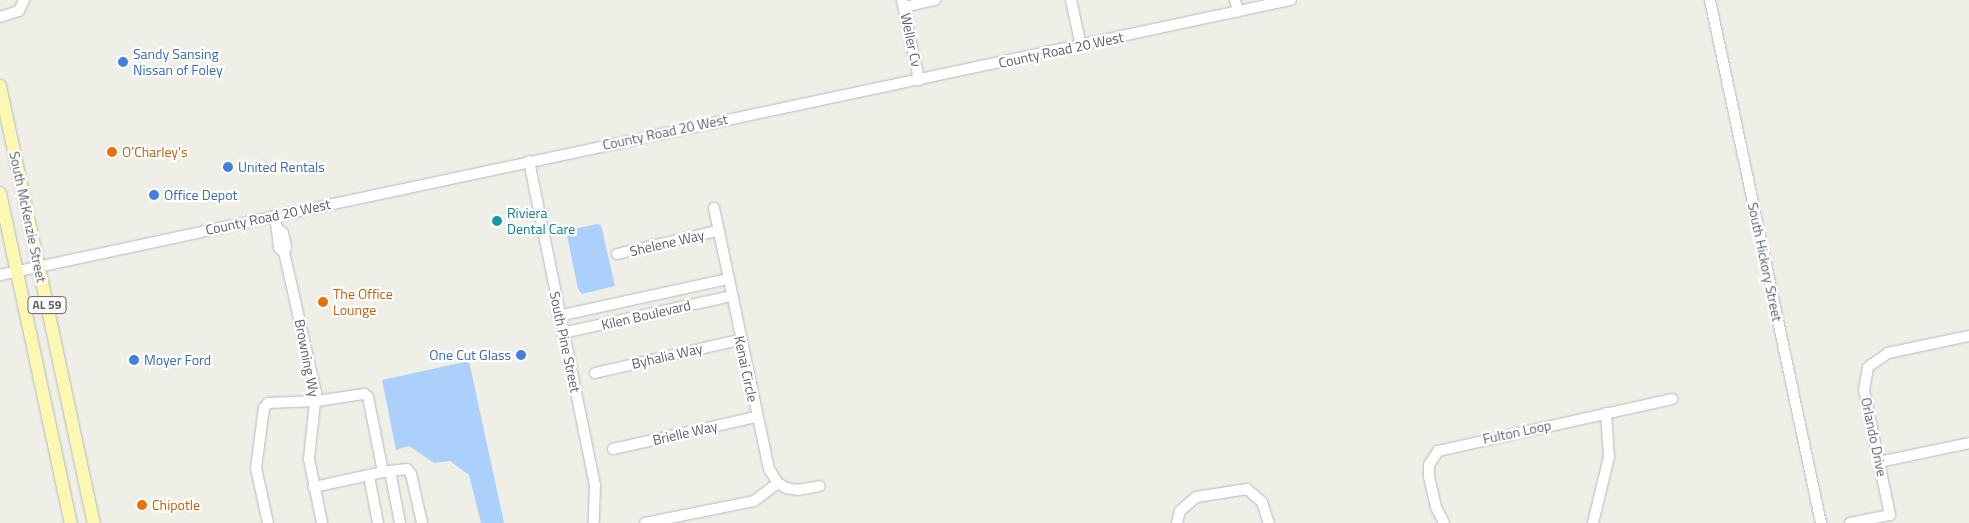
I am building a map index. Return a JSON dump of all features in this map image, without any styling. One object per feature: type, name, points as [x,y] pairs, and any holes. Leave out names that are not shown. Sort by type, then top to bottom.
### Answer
[{"type":"main road","name":"South McKenzie Street","points":[[0,86],[94,523]]},
{"type":"main road","name":"South McKenzie Street","points":[[0,193],[72,521]]},
{"type":"street","points":[[0,16],[19,10],[24,0]]},
{"type":"street","points":[[903,3],[935,0]]},
{"type":"street","points":[[1071,0],[1081,46]]},
{"type":"street","points":[[1236,0],[1238,12]]},
{"type":"street","name":"County Road 20 West","points":[[0,275],[1291,0]]},
{"type":"street","name":"South Hickory Street","points":[[1710,0],[1821,523]]},
{"type":"street","name":"Weller Cv","points":[[903,3],[919,80]]},
{"type":"street","name":"South Pine Street","points":[[529,161],[558,316],[594,485],[594,523]]},
{"type":"street","name":"Kenai Circle","points":[[714,208],[717,231],[756,417],[769,469],[778,483]]},
{"type":"street","name":"Browning Wy","points":[[275,215],[280,248],[284,252],[316,402],[309,446],[314,487],[322,523]]},
{"type":"street","name":"Shelene Way","points":[[617,254],[717,231]]},
{"type":"street","name":"Kilen Boulevard","points":[[558,316],[727,279]]},
{"type":"street","name":"Kilen Boulevard","points":[[562,333],[731,296]]},
{"type":"street","points":[[644,297],[648,314]]},
{"type":"street","name":"Orlando Drive","points":[[1850,523],[1891,519],[1864,390],[1868,367],[1888,353],[1969,336]]},
{"type":"street","name":"Byhalia Way","points":[[595,372],[740,340]]},
{"type":"street","points":[[268,523],[256,468],[261,413],[268,404],[316,402],[359,393],[368,398],[400,523]]},
{"type":"street","name":"Fulton Loop","points":[[1444,523],[1436,507],[1429,476],[1429,465],[1438,451],[1606,412],[1672,399]]},
{"type":"street","points":[[1593,523],[1608,457],[1606,412]]},
{"type":"street","name":"Brielle Way","points":[[613,449],[756,417]]},
{"type":"street","points":[[1879,462],[1969,443]]},
{"type":"street","points":[[314,487],[386,471],[407,469],[411,474],[422,523]]},
{"type":"street","points":[[369,476],[378,523]]},
{"type":"street","points":[[645,523],[754,501],[778,483],[798,490],[820,486]]},
{"type":"street","points":[[1177,523],[1177,508],[1196,498],[1233,489],[1247,489],[1256,492],[1262,502],[1269,523]]},
{"type":"water","points":[[597,224],[601,225],[615,286],[582,294],[578,289],[567,235],[569,230]]},
{"type":"water","points":[[469,361],[504,523],[481,523],[469,475],[450,461],[434,463],[409,446],[396,450],[382,380]]},
{"type":"place","name":"Sandy Sansing Nissan of Foley","points":[[123,62]]},
{"type":"place","name":"O'Charley's","points":[[112,152]]},
{"type":"place","name":"United Rentals","points":[[228,167]]},
{"type":"place","name":"Office Depot","points":[[154,195]]},
{"type":"place","name":"Riviera Dental Care","points":[[497,221]]},
{"type":"place","name":"The Office Lounge","points":[[323,302]]},
{"type":"place","name":"One Cut Glass","points":[[521,355]]},
{"type":"place","name":"Moyer Ford","points":[[134,360]]},
{"type":"place","name":"Chipotle","points":[[142,505]]}]
